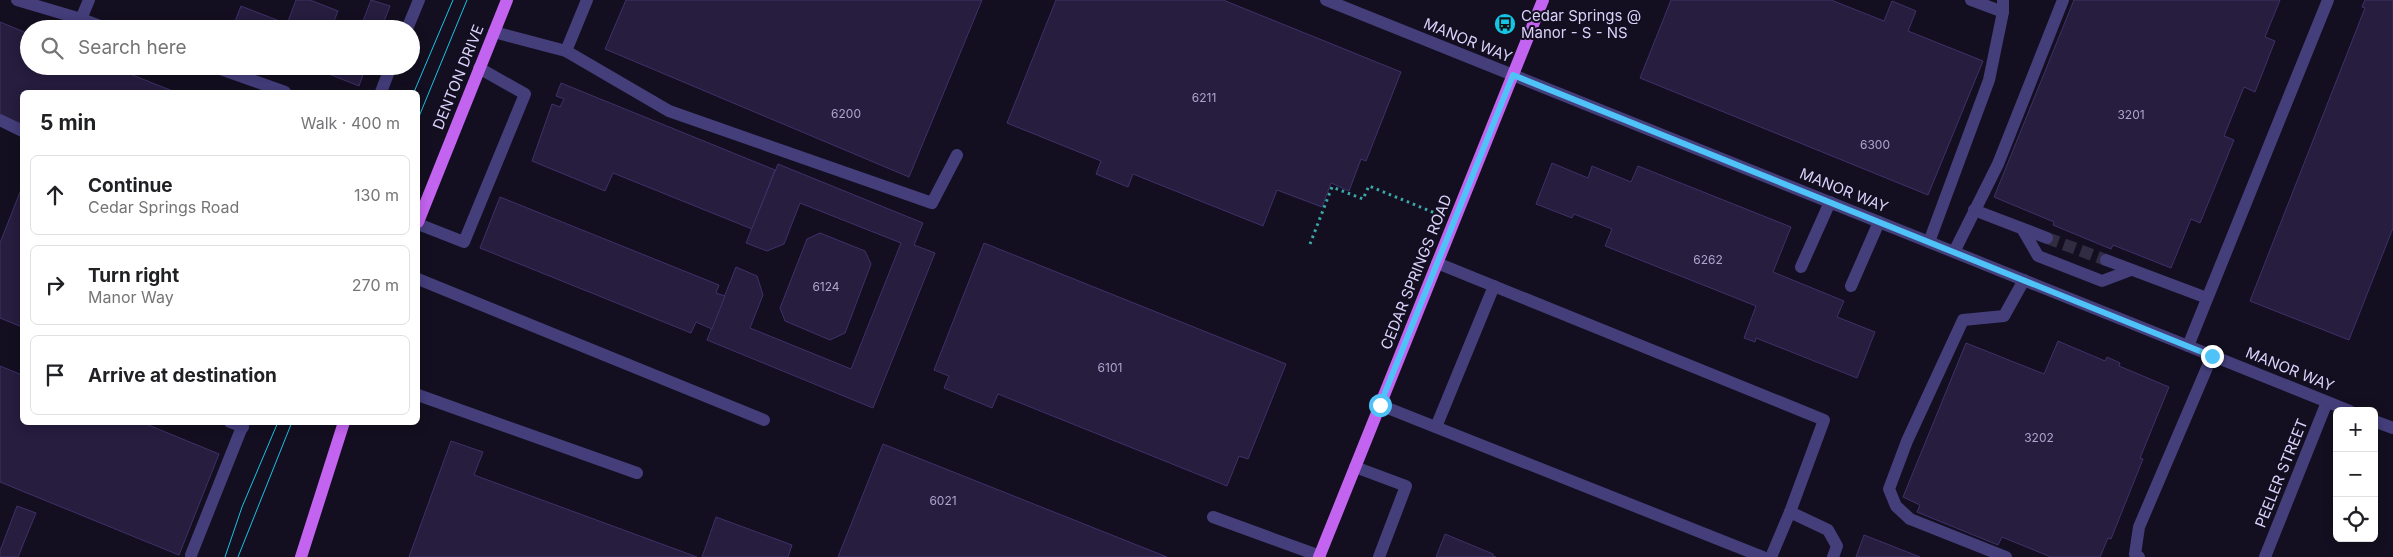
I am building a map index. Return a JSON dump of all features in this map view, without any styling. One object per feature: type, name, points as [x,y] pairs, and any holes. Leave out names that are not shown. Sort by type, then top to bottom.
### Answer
[{"type":"main road","name":"DENTON DRIVE","points":[[420,218],[507,0]]},
{"type":"main road","name":"CEDAR SPRINGS ROAD","points":[[1319,556],[1543,0]]},
{"type":"main road","points":[[301,557],[343,425]]},
{"type":"street","points":[[17,0],[81,19],[89,0]]},
{"type":"street","points":[[411,20],[419,0]]},
{"type":"street","points":[[566,51],[587,0]]},
{"type":"street","name":"MANOR WAY","points":[[1326,0],[2340,407]]},
{"type":"street","points":[[1929,242],[1989,80],[2003,6],[1971,0]]},
{"type":"street","points":[[1954,252],[1998,164],[2063,0]]},
{"type":"street","points":[[2188,346],[2328,0]]},
{"type":"street","points":[[494,32],[566,51],[669,112],[932,203],[956,155]]},
{"type":"street","points":[[420,224],[464,242],[525,94],[479,68]]},
{"type":"street","points":[[237,75],[279,90]]},
{"type":"street","points":[[382,90],[388,75]]},
{"type":"street","points":[[0,120],[20,130]]},
{"type":"street","points":[[1801,267],[1830,202]]},
{"type":"street","points":[[1974,210],[2047,238]]},
{"type":"street","points":[[1851,286],[1879,222]]},
{"type":"street","points":[[2023,230],[2038,256],[2102,281],[2131,270]]},
{"type":"street","points":[[2106,260],[2208,298]]},
{"type":"street","points":[[1438,263],[1824,420],[1771,557]]},
{"type":"street","points":[[420,280],[764,420]]},
{"type":"street","points":[[2006,557],[1910,519],[1896,506],[1889,490],[1921,408],[1964,320],[2004,316],[2024,280]]},
{"type":"street","points":[[1436,427],[1494,286]]},
{"type":"street","points":[[2136,556],[2138,527],[2212,356]]},
{"type":"street","points":[[420,396],[636,473]]},
{"type":"street","name":"PEELER STREET","points":[[2265,557],[2327,402]]},
{"type":"street","points":[[1380,405],[1763,557]]},
{"type":"street","points":[[2378,422],[2393,428]]},
{"type":"street","points":[[191,554],[244,425]]},
{"type":"street","points":[[1355,467],[1406,486],[1379,557]]},
{"type":"street","points":[[1790,512],[1828,530],[1837,546],[1833,557]]},
{"type":"street","points":[[1213,517],[1319,556]]},
{"type":"path","points":[[1310,244],[1332,187],[1364,199],[1369,186],[1435,212]]},
{"type":"building","points":[[296,0],[310,0],[338,11],[334,20],[288,20]]},
{"type":"building","points":[[371,0],[390,6],[385,20],[363,20]]},
{"type":"building","points":[[626,0],[982,0],[909,177],[605,49]]},
{"type":"building","points":[[1056,0],[1223,0],[1401,72],[1366,161],[1361,159],[1349,191],[1331,183],[1322,207],[1277,190],[1263,226],[1133,174],[1128,187],[1096,174],[1101,161],[1007,123]]},
{"type":"building","points":[[1671,0],[1831,0],[1884,21],[1892,1],[1916,11],[1908,31],[1983,61],[1928,195],[1640,78]]},
{"type":"building","points":[[2074,0],[2280,0],[2265,37],[2275,41],[2255,92],[2244,87],[2224,136],[2234,140],[2200,223],[2191,219],[2171,268],[2113,245],[2111,249],[2053,225],[2054,222],[1994,197]]},
{"type":"building","points":[[2365,0],[2393,0],[2393,228],[2349,340],[2250,301],[2365,8],[2362,7]]},
{"type":"building","points":[[241,6],[277,20],[236,20]]},
{"type":"building","points":[[0,22],[20,30],[20,75],[132,75],[170,90],[20,90],[20,123],[0,115]]},
{"type":"building","points":[[332,75],[363,75],[359,86]]},
{"type":"building","points":[[561,83],[775,170],[752,229],[613,173],[605,191],[532,161],[552,104],[560,107],[564,99],[556,96]]},
{"type":"building","points":[[1552,163],[1588,178],[1592,166],[1631,182],[1638,166],[1791,227],[1773,272],[1844,301],[1837,317],[1875,332],[1857,378],[1756,338],[1755,342],[1744,338],[1756,306],[1605,246],[1612,229],[1574,214],[1572,218],[1536,204]]},
{"type":"building","points":[[778,164],[923,223],[914,245],[935,253],[873,408],[707,340],[736,267],[757,276],[763,295],[750,328],[851,369],[901,243],[800,203],[784,244],[767,251],[746,243]]},
{"type":"building","points":[[20,192],[20,326],[0,318],[0,243]]},
{"type":"building","points":[[500,197],[719,285],[716,293],[725,296],[712,329],[696,322],[691,333],[480,248]]},
{"type":"building","points":[[820,233],[865,251],[871,264],[845,333],[830,340],[785,321],[780,308],[807,239]]},
{"type":"building","points":[[984,243],[1286,364],[1248,459],[1239,456],[1227,486],[998,394],[992,408],[944,388],[949,376],[934,370]]},
{"type":"building","points":[[2058,341],[2105,361],[2107,357],[2120,363],[2119,366],[2169,387],[2140,458],[2143,459],[2111,539],[2108,538],[2100,557],[2051,557],[2002,537],[1998,545],[1917,512],[1920,505],[1903,497],[1966,343],[2044,374]]},
{"type":"building","points":[[0,366],[20,374],[20,425],[148,425],[219,454],[179,555],[0,482]]},
{"type":"building","points":[[451,441],[483,452],[474,475],[697,557],[409,557]]},
{"type":"building","points":[[883,444],[1167,557],[838,557]]},
{"type":"building","points":[[17,506],[36,513],[18,557],[0,557],[0,551]]},
{"type":"building","points":[[716,517],[792,545],[788,557],[702,557]]},
{"type":"building","points":[[1445,534],[1493,554],[1496,557],[1436,557]]},
{"type":"building","points":[[1864,535],[1920,557],[1856,557]]},
{"type":"tunnel","points":[[2047,238],[2106,260]]},
{"type":"tram line","points":[[415,90],[453,0]]},
{"type":"tram line","points":[[420,114],[467,0]]},
{"type":"tram line","points":[[225,557],[242,507],[277,425]]},
{"type":"tram line","points":[[238,557],[291,425]]},
{"type":"place","name":"Cedar Springs @ Manor - S - NS","points":[[1505,24]]},
{"type":"route","points":[[1380,405],[1513,75],[2212,356]]}]
